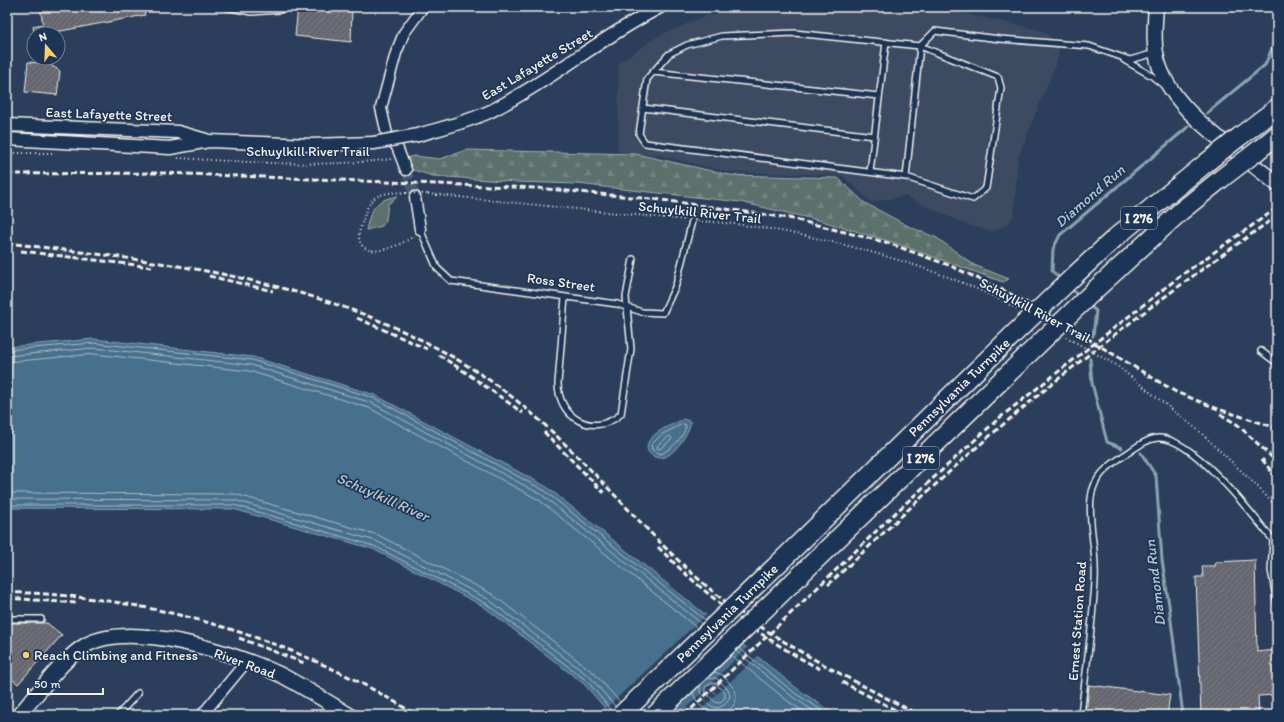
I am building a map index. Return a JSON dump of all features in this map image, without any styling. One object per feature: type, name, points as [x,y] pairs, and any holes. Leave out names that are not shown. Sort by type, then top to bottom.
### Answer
[{"type":"highway","name":"Pennsylvania Turnpike","points":[[621,715],[778,563],[1022,318],[1074,276],[1122,232],[1206,162],[1277,108]]},
{"type":"highway","name":"Pennsylvania Turnpike","points":[[655,715],[1053,335],[1097,288],[1176,216],[1222,178],[1277,136]]},
{"type":"main road","points":[[1156,7],[1154,36],[1156,53],[1161,72],[1170,90],[1189,113],[1277,184]]},
{"type":"main road","name":"River Road","points":[[19,715],[67,660],[79,650],[96,641],[115,636],[132,635],[184,644],[247,661],[280,675],[330,710],[348,715]]},
{"type":"street","points":[[406,170],[397,147],[387,134],[381,108],[396,53],[404,33],[423,7]]},
{"type":"street","name":"East Lafayette Street","points":[[7,139],[170,148],[209,141],[311,145],[374,143],[418,135],[462,123],[489,112],[539,84],[622,29],[660,7]]},
{"type":"street","name":"East Lafayette Street","points":[[7,125],[178,132],[209,141]]},
{"type":"street","name":"Ross Street","points":[[410,195],[420,228]]},
{"type":"street","points":[[202,715],[247,661]]},
{"type":"lane","points":[[226,7],[251,12],[280,10],[280,7]]},
{"type":"lane","points":[[906,177],[920,46],[935,31],[1000,39],[1089,46],[1120,58],[1152,76],[1170,90]]},
{"type":"lane","points":[[794,34],[886,42],[920,46],[998,77],[1001,88],[986,188],[973,199],[906,177],[645,143],[639,134],[647,79],[669,54],[687,45],[722,36],[794,34]]},
{"type":"lane","points":[[870,172],[886,42]]},
{"type":"lane","points":[[1120,58],[1130,60],[1156,53]]},
{"type":"lane","points":[[653,72],[879,96]]},
{"type":"lane","points":[[643,108],[874,136]]},
{"type":"lane","name":"Ross Street","points":[[420,228],[437,268],[451,281],[617,304],[642,312],[663,313],[676,285],[692,221]]},
{"type":"lane","points":[[565,297],[558,394],[565,410],[572,417],[590,424],[603,424],[612,421],[621,414],[631,349],[629,308],[626,297],[633,259]]},
{"type":"lane","points":[[1262,351],[1277,363]]},
{"type":"lane","name":"Ernest Station Road","points":[[1081,715],[1090,640],[1096,568],[1091,498],[1096,480],[1105,471],[1144,443],[1157,438],[1169,440],[1182,446],[1208,468],[1240,499],[1277,545]]},
{"type":"lane","points":[[1273,540],[1271,570],[1277,603]]},
{"type":"lane","points":[[7,619],[40,619]]},
{"type":"lane","points":[[118,715],[138,693]]},
{"type":"path","name":"Schuylkill River Trail","points":[[214,160],[306,164],[348,163],[401,157]]},
{"type":"path","name":"Schuylkill River Trail","points":[[420,228],[409,240],[383,250],[371,250],[361,243],[360,232],[370,203],[375,198],[386,194],[428,194],[692,221],[733,223],[817,238],[909,263],[990,293],[1022,318]]},
{"type":"path","name":"Schuylkill River Trail","points":[[1053,335],[1086,348],[1116,365],[1199,431],[1257,486],[1277,508]]},
{"type":"shaded area","points":[[771,7],[895,7],[957,12],[1040,30],[1060,43],[1057,61],[1018,157],[1014,215],[1008,224],[992,232],[965,224],[905,196],[871,202],[842,175],[729,172],[658,155],[618,152],[619,63],[658,36],[708,15]]},
{"type":"green space","points":[[466,150],[636,154],[730,175],[838,178],[865,203],[910,227],[937,238],[974,265],[1009,279],[1003,282],[895,243],[822,221],[740,202],[577,184],[516,182],[433,176],[410,169],[406,158],[414,156],[440,159]]},
{"type":"green space","points":[[398,196],[388,204],[386,220],[382,226],[366,230],[375,206],[384,200]]},
{"type":"water","name":"Schuylkill River","points":[[94,339],[253,357],[375,395],[547,487],[799,690],[836,715],[611,715],[584,684],[483,606],[373,549],[233,509],[7,508],[7,347]]},
{"type":"water","points":[[684,419],[691,422],[686,434],[677,448],[665,457],[659,458],[650,454],[647,446],[652,437]]},
{"type":"pier","points":[[707,614],[744,643],[668,715],[608,715],[604,710]]},
{"type":"pier","points":[[748,647],[759,655],[717,694],[712,689],[711,690],[716,695],[696,715],[679,715]]},
{"type":"building","points":[[40,7],[143,7],[145,15],[66,30],[66,26],[33,26],[43,24]]},
{"type":"building","points":[[298,7],[352,7],[351,42],[295,36]]},
{"type":"building","points":[[28,66],[52,66],[60,71],[57,95],[25,92]]},
{"type":"building","points":[[1255,560],[1257,652],[1277,650],[1277,695],[1258,696],[1259,715],[1201,715],[1196,577],[1203,577],[1202,566],[1215,566],[1216,562]]},
{"type":"building","name":"Reach Climbing and Fitness","points":[[7,623],[47,623],[62,635],[18,684],[7,675]]},
{"type":"building","points":[[1089,685],[1170,695],[1167,715],[1086,715]]},
{"type":"waterway","name":"Diamond Run","points":[[1207,113],[1265,65],[1277,36]]},
{"type":"waterway","name":"Diamond Run","points":[[1062,280],[1052,271],[1053,249],[1060,235],[1189,126]]},
{"type":"waterway","name":"Diamond Run","points":[[1070,288],[1079,296]]},
{"type":"waterway","name":"Diamond Run","points":[[1088,304],[1096,311],[1093,336]]},
{"type":"waterway","name":"Diamond Run","points":[[1090,359],[1092,383],[1107,442],[1122,448]]},
{"type":"waterway","name":"Diamond Run","points":[[1141,453],[1156,476],[1162,560],[1183,715]]},
{"type":"tunnel","points":[[406,170],[415,197]]},
{"type":"railway","points":[[7,174],[163,173],[537,188],[662,200],[789,218],[888,243],[951,266],[1005,291],[1045,313],[1176,392],[1218,409],[1277,428]]},
{"type":"railway","points":[[685,715],[893,515],[998,419],[1179,277],[1277,208]]},
{"type":"railway","points":[[828,585],[949,472],[1042,392],[1158,302],[1277,216]]},
{"type":"railway","points":[[7,243],[131,259],[253,281],[312,297],[371,317],[427,343],[482,375],[514,398],[572,451],[653,536],[681,563],[734,608],[759,626],[811,658],[919,715]]},
{"type":"railway","points":[[21,251],[152,267]]},
{"type":"railway","points":[[209,276],[273,291]]},
{"type":"railway","points":[[357,318],[427,349]]},
{"type":"railway","points":[[439,355],[523,413]]},
{"type":"railway","points":[[1220,414],[1238,425],[1277,462]]},
{"type":"railway","points":[[544,432],[604,493]]},
{"type":"railway","points":[[1262,459],[1277,479]]},
{"type":"railway","points":[[658,547],[714,599],[797,657],[820,669]]},
{"type":"railway","points":[[7,593],[56,595],[129,604],[172,613],[215,625],[257,638],[299,654],[378,692],[416,715]]},
{"type":"railway","points":[[7,598],[77,603]]},
{"type":"railway","points":[[239,638],[304,663]]},
{"type":"railway","points":[[842,682],[905,715]]},
{"type":"place","name":"Reach Climbing and Fitness","points":[[26,655]]}]
